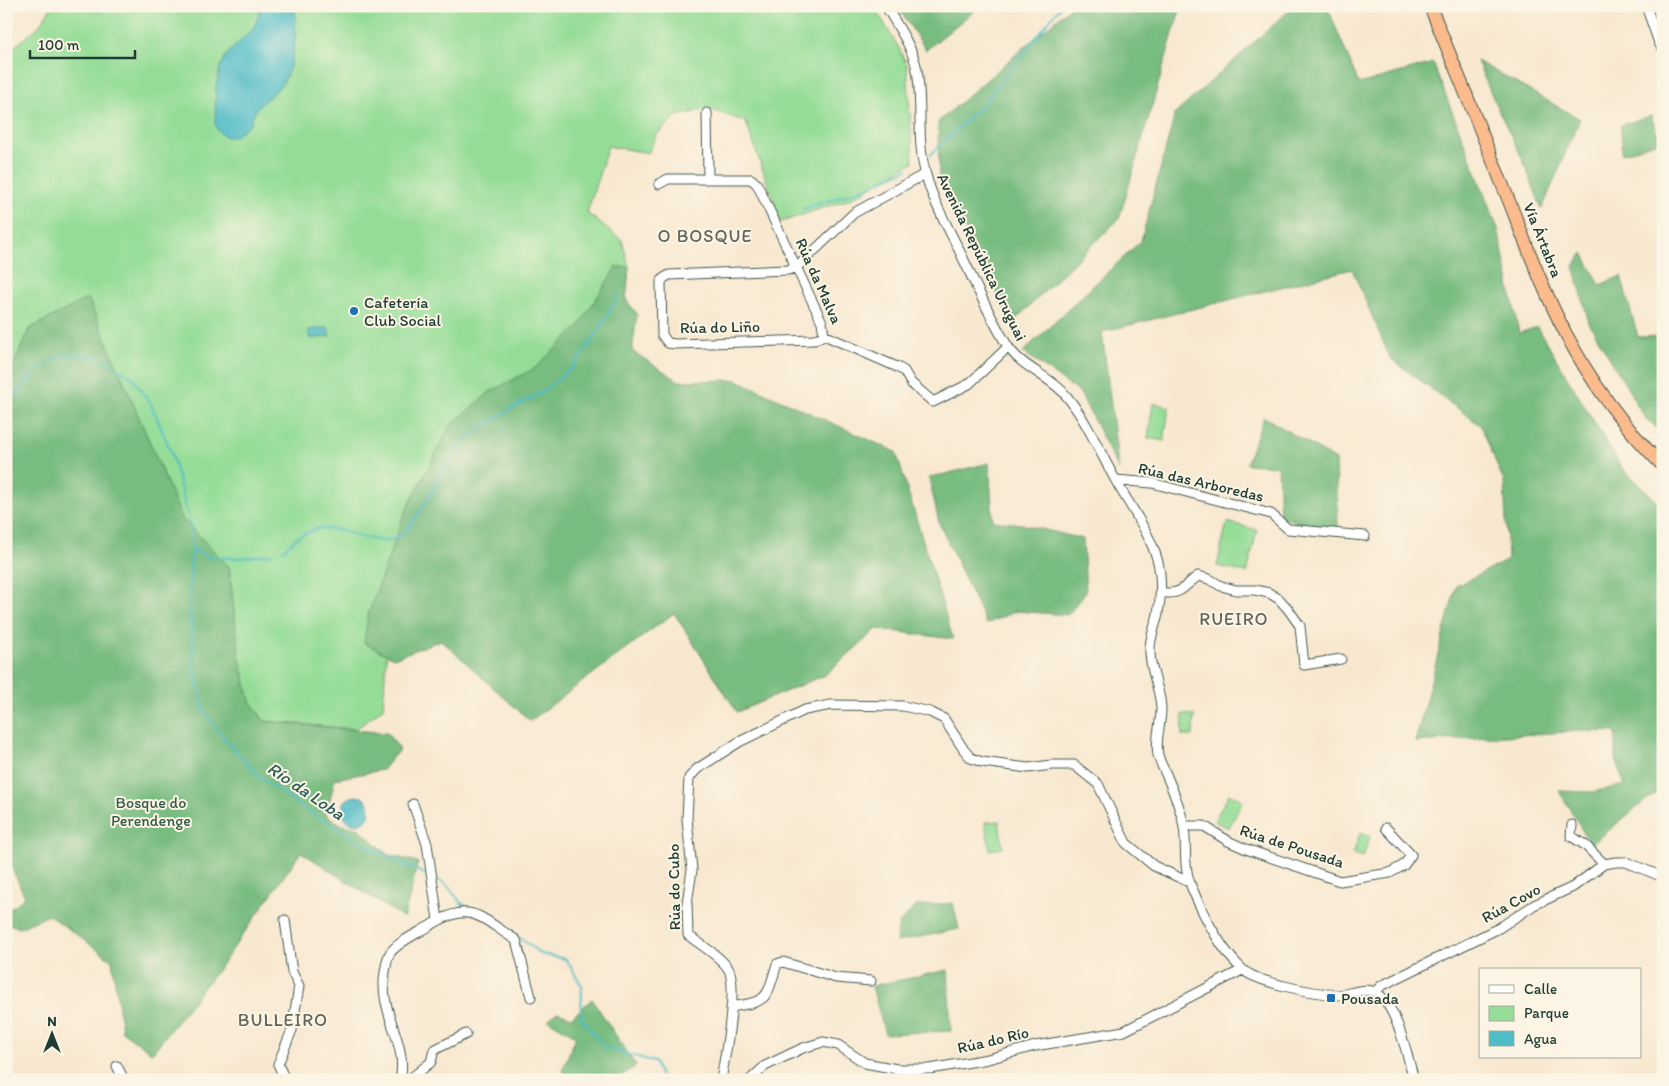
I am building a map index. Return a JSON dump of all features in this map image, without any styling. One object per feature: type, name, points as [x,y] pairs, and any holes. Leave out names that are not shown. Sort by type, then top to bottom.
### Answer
[{"type":"highway","name":"Vía Ártabra","points":[[1430,6],[1565,332],[1599,390],[1619,417],[1663,466]]},
{"type":"street","name":"Avenida República Uruguai","points":[[886,6],[909,46],[916,65],[925,174],[945,222],[1008,347],[1019,359],[1050,381],[1072,403],[1135,514],[1157,560],[1161,593],[1150,645],[1151,667],[1161,708],[1157,741],[1158,757],[1179,805],[1184,826],[1185,862],[1189,882],[1205,917],[1218,939],[1242,970],[1261,980],[1338,995],[1365,991],[1375,992]]},
{"type":"street","points":[[1646,6],[1659,43],[1663,48]]},
{"type":"street","points":[[707,112],[708,178]]},
{"type":"street","points":[[797,267],[854,212],[925,174]]},
{"type":"street","name":"Rúa da Malva","points":[[659,184],[668,179],[751,179],[757,184],[797,267],[822,322],[824,335],[897,367],[904,372],[911,383],[933,402],[969,384],[1008,347]]},
{"type":"street","name":"Rúa do Liño","points":[[797,267],[788,270],[669,275],[661,282],[662,335],[668,342],[675,344],[814,340],[824,335]]},
{"type":"street","name":"Rúa das Arboredas","points":[[1116,480],[1152,483],[1271,514],[1288,529],[1364,536]]},
{"type":"street","points":[[1161,593],[1179,592],[1198,576],[1236,590],[1255,590],[1269,594],[1279,599],[1300,626],[1304,665],[1341,659]]},
{"type":"street","name":"Rúa do Cubo","points":[[721,1080],[731,1019],[731,978],[729,970],[724,963],[688,935],[687,903],[692,870],[687,819],[688,778],[697,769],[739,742],[805,710],[831,705],[903,706],[930,712],[944,719],[964,750],[971,758],[976,760],[1028,768],[1074,765],[1098,784],[1126,843],[1154,866],[1189,882]]},
{"type":"street","points":[[413,804],[427,844],[438,920]]},
{"type":"street","points":[[1572,825],[1571,836],[1585,845],[1604,864],[1626,862],[1663,877]]},
{"type":"street","name":"Rúa de Pousada","points":[[1184,826],[1204,826],[1228,841],[1246,849],[1340,880],[1390,873],[1404,865],[1411,855],[1386,828]]},
{"type":"street","name":"Rúa Covo","points":[[1375,992],[1381,986],[1490,933],[1534,905],[1573,887],[1604,864]]},
{"type":"street","points":[[400,1080],[403,1069],[402,1058],[386,1006],[383,986],[389,954],[438,920],[465,912],[479,915],[516,940],[531,997]]},
{"type":"street","points":[[285,920],[292,972],[299,986],[292,1030],[278,1064],[285,1080]]},
{"type":"street","points":[[731,1006],[758,1003],[768,991],[777,964],[783,962],[836,978],[871,981]]},
{"type":"street","name":"Rúa do Río","points":[[750,1080],[765,1066],[803,1048],[823,1042],[838,1045],[864,1063],[897,1069],[930,1069],[988,1059],[1035,1046],[1124,1031],[1242,970]]},
{"type":"street","points":[[1375,992],[1388,1005],[1397,1022],[1414,1080]]},
{"type":"street","points":[[408,1080],[431,1062],[434,1050],[466,1034]]},
{"type":"street","points":[[117,1066],[124,1080]]},
{"type":"green space","points":[[52,6],[874,6],[907,65],[913,162],[853,198],[781,222],[746,122],[709,109],[677,116],[657,134],[648,153],[608,146],[587,213],[622,240],[629,267],[626,300],[637,314],[389,614],[383,708],[356,729],[264,721],[250,701],[239,655],[229,567],[182,518],[88,299],[29,329],[6,382],[6,51],[11,50],[40,25]]},
{"type":"green space","points":[[897,6],[980,6],[926,50]]},
{"type":"green space","points":[[1072,6],[1181,6],[1119,219],[1012,323],[939,177],[938,122]]},
{"type":"green space","points":[[1294,6],[1327,6],[1359,84],[1433,63],[1498,229],[1519,333],[1537,327],[1622,468],[1663,507],[1663,790],[1646,800],[1591,845],[1559,791],[1592,792],[1625,785],[1616,762],[1616,732],[1582,731],[1415,742],[1456,586],[1508,560],[1504,482],[1481,426],[1390,358],[1352,269],[1102,332],[1119,470],[1080,393],[1023,352],[1141,241],[1175,114]]},
{"type":"green space","points":[[1477,61],[1580,119],[1542,209],[1522,158]]},
{"type":"green space","points":[[1651,116],[1660,141],[1622,154],[1621,125]]},
{"type":"green space","points":[[1583,253],[1600,285],[1621,276],[1638,337],[1663,336],[1663,433],[1645,418],[1589,323],[1574,266]]},
{"type":"green space","points":[[616,267],[629,267],[626,300],[637,314],[632,351],[679,381],[737,380],[896,452],[953,639],[877,629],[825,675],[737,712],[674,613],[530,721],[441,640],[394,658],[364,643],[368,615],[403,517],[449,427],[490,392],[535,368],[579,326]]},
{"type":"green space","name":"Bosque do Perendenge","points":[[88,298],[182,518],[229,567],[239,655],[250,701],[264,721],[387,733],[400,749],[382,770],[335,779],[326,815],[342,825],[359,829],[389,855],[418,862],[404,918],[301,852],[223,963],[152,1053],[122,1031],[112,960],[49,915],[20,928],[6,923],[6,912],[25,897],[6,855],[6,383],[29,329]]},
{"type":"green space","points":[[1153,403],[1169,407],[1164,441],[1148,438]]},
{"type":"green space","points":[[1264,417],[1336,460],[1338,527],[1306,526],[1280,516],[1278,466],[1246,464]]},
{"type":"green space","points":[[989,463],[993,521],[1021,524],[1083,539],[1086,592],[1068,615],[1016,611],[986,624],[939,523],[929,478]]},
{"type":"green space","points":[[1227,522],[1257,530],[1247,573],[1217,566]]},
{"type":"green space","points":[[1183,714],[1194,715],[1193,736],[1182,736]]},
{"type":"green space","points":[[1229,794],[1243,800],[1229,828],[1214,821]]},
{"type":"green space","points":[[999,821],[1003,848],[990,850],[985,822]]},
{"type":"green space","points":[[1360,833],[1370,836],[1363,857],[1353,854]]},
{"type":"green space","points":[[953,903],[959,929],[896,942],[899,923],[916,906]]},
{"type":"green space","points":[[948,970],[951,1031],[885,1034],[872,986]]},
{"type":"green space","points":[[592,999],[636,1066],[615,1080],[574,1080],[562,1071],[576,1036],[548,1020],[557,1012],[572,1017]]},
{"type":"water","points":[[260,6],[295,6],[296,25],[292,59],[286,78],[255,112],[251,123],[235,136],[225,137],[218,131],[215,124],[216,87],[220,67],[227,54],[253,29]]},
{"type":"water","points":[[328,327],[330,336],[310,339],[308,330]]},
{"type":"water","points":[[356,796],[366,800],[370,810],[366,820],[356,824],[346,820],[342,810],[346,800]]},
{"type":"waterway","points":[[930,155],[982,105],[1061,6]]},
{"type":"waterway","points":[[803,209],[859,191],[908,169]]},
{"type":"waterway","points":[[283,550],[299,536],[318,528],[341,530],[361,537],[384,541],[393,539],[406,531],[428,499],[446,465],[469,437],[507,411],[539,394],[572,368],[600,329],[618,295]]},
{"type":"waterway","name":"Río da Loba","points":[[6,409],[33,373],[65,354],[96,356],[132,377],[151,404],[171,452],[191,526],[192,549],[189,593],[194,668],[204,711],[225,739],[262,779],[306,810],[364,844],[429,876]]},
{"type":"waterway","points":[[192,549],[209,557],[241,558],[272,554]]},
{"type":"waterway","name":"Río da Loba","points":[[436,879],[447,885],[461,903],[474,910]]},
{"type":"waterway","name":"Río da Loba","points":[[519,937],[541,954],[566,959],[582,986],[581,1017],[604,1047],[655,1062],[662,1080]]},
{"type":"place","name":"Cafetería Club Social","points":[[354,311]]},
{"type":"place","name":"Pousada","points":[[1331,998]]},
{"type":"district","name":"O BOSQUE","points":[[705,236]]},
{"type":"district","name":"RUEIRO","points":[[1234,619]]},
{"type":"district","name":"BULLEIRO","points":[[283,1020]]}]
